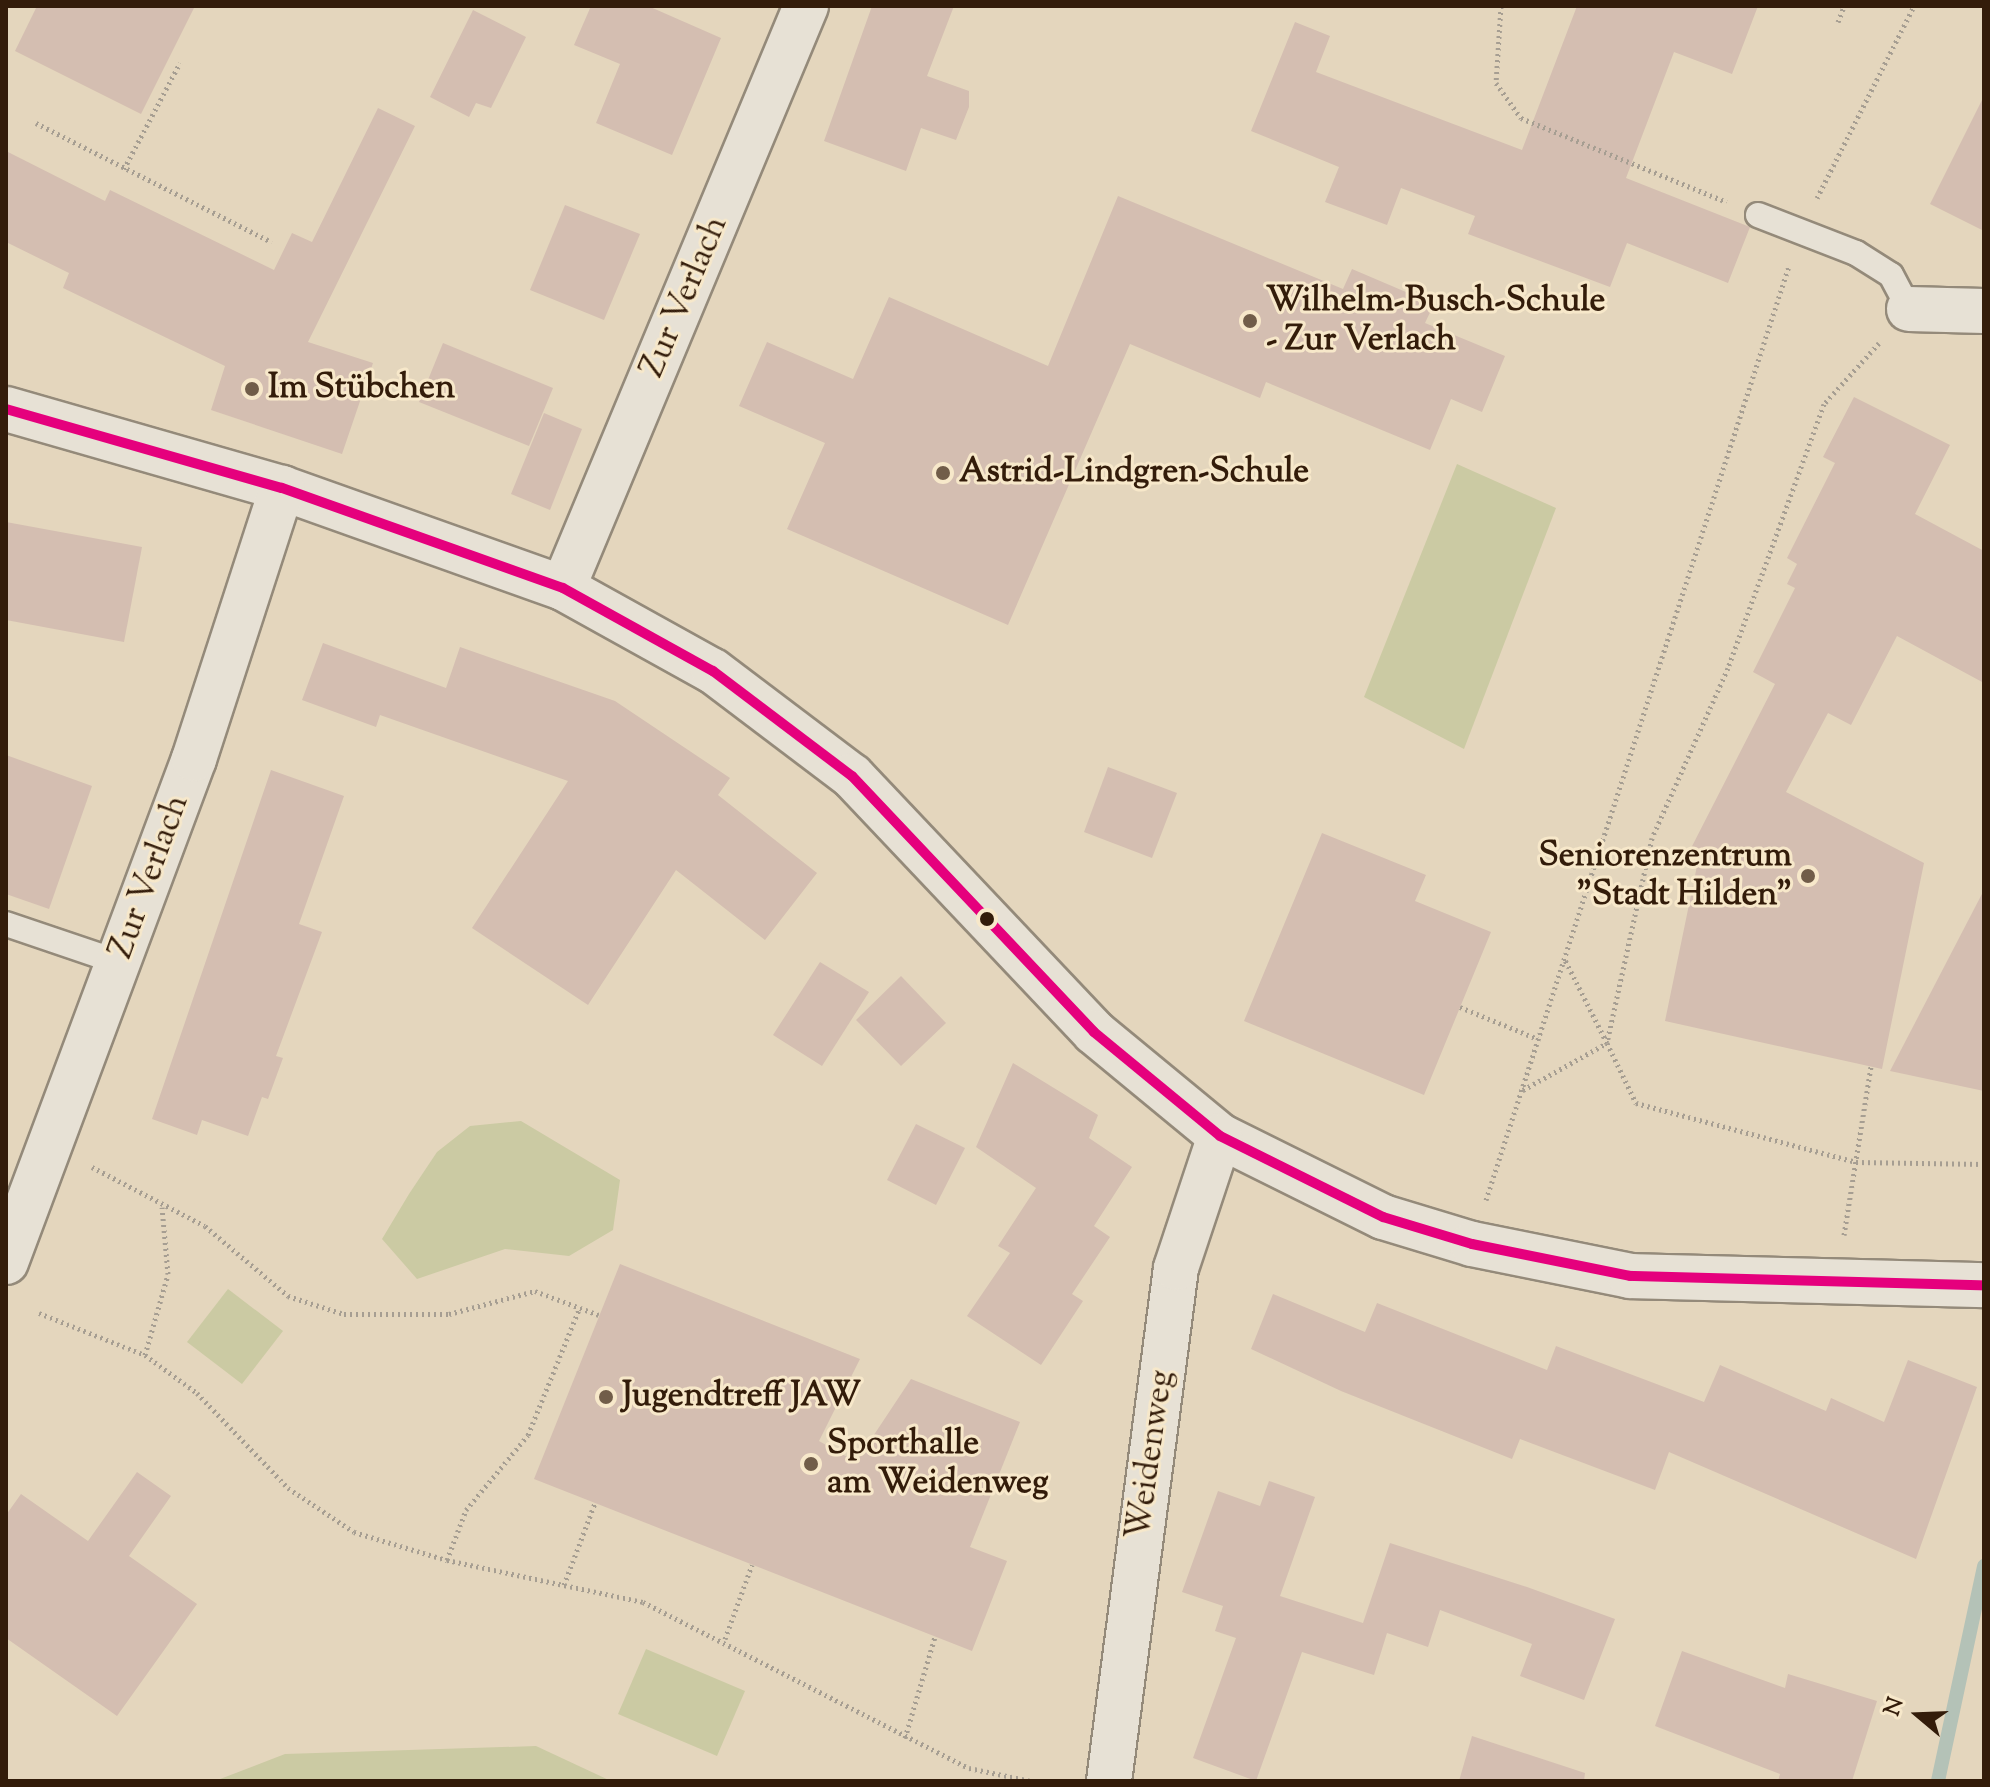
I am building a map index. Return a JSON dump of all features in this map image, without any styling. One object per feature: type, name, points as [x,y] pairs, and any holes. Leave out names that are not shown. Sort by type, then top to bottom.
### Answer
[{"type":"street","name":"Zur Verlach","points":[[563,588],[806,6]]},
{"type":"street","points":[[1909,309],[1984,311]]},
{"type":"street","points":[[6,409],[282,488],[563,588],[713,671],[852,776],[1094,1032],[1220,1136],[1383,1217],[1472,1244],[1630,1276],[1984,1285]]},
{"type":"street","name":"Zur Verlach","points":[[6,1262],[194,759],[282,488]]},
{"type":"street","name":"Weidenweg","points":[[1109,1781],[1176,1268],[1220,1136]]},
{"type":"lane","points":[[1758,215],[1856,253],[1891,275],[1909,309]]},
{"type":"lane","points":[[6,924],[118,962]]},
{"type":"path","points":[[1501,6],[1496,83],[1521,118],[1758,215]]},
{"type":"path","points":[[1838,22],[1844,6]]},
{"type":"path","points":[[1485,1205],[1800,232],[1914,6]]},
{"type":"path","points":[[124,169],[180,63]]},
{"type":"path","points":[[36,123],[272,242]]},
{"type":"path","points":[[1522,1090],[1607,1043],[1652,838],[1728,668],[1824,404],[1909,309]]},
{"type":"path","points":[[1564,959],[1636,1103],[1856,1162],[1984,1164]]},
{"type":"path","points":[[1460,1007],[1538,1039]]},
{"type":"path","points":[[1844,1240],[1871,1066]]},
{"type":"path","points":[[92,1167],[205,1226],[288,1296],[344,1314],[449,1314],[535,1291],[599,1315]]},
{"type":"path","points":[[145,1355],[168,1274],[162,1206]]},
{"type":"path","points":[[447,1560],[466,1510],[528,1435],[580,1307]]},
{"type":"path","points":[[39,1313],[145,1355],[197,1393],[288,1488],[354,1532],[447,1560],[643,1602],[725,1639],[905,1738],[969,1768],[1031,1781]]},
{"type":"path","points":[[564,1585],[595,1503]]},
{"type":"path","points":[[725,1639],[752,1565]]},
{"type":"path","points":[[905,1738],[935,1637]]},
{"type":"green space","points":[[1457,464],[1556,508],[1464,749],[1364,697]]},
{"type":"green space","points":[[521,1121],[620,1180],[613,1230],[569,1256],[505,1249],[417,1279],[382,1239],[409,1194],[437,1152],[470,1126]]},
{"type":"green space","points":[[228,1289],[283,1331],[242,1384],[187,1342]]},
{"type":"green space","points":[[646,1649],[745,1691],[717,1756],[618,1714]]},
{"type":"green space","points":[[536,1746],[611,1781],[215,1781],[285,1754]]},
{"type":"building","points":[[37,6],[195,6],[141,114],[15,51]]},
{"type":"building","points":[[591,6],[648,6],[721,38],[672,155],[596,123],[620,64],[574,45]]},
{"type":"building","points":[[872,6],[954,6],[927,76],[969,91],[969,107],[956,140],[921,128],[906,171],[824,141]]},
{"type":"building","points":[[1577,6],[1758,6],[1732,74],[1674,52],[1626,178],[1750,227],[1728,283],[1627,243],[1610,287],[1468,234],[1475,216],[1401,188],[1387,225],[1325,202],[1339,167],[1251,131],[1295,22],[1330,36],[1316,72],[1522,150]]},
{"type":"building","points":[[473,10],[526,37],[491,108],[476,103],[469,117],[430,97]]},
{"type":"building","points":[[1984,96],[1984,231],[1930,204]]},
{"type":"building","points":[[378,108],[415,126],[308,342],[373,363],[342,454],[211,410],[225,366],[63,288],[69,273],[6,242],[6,151],[105,201],[110,190],[274,270],[292,233],[312,242]]},
{"type":"building","points":[[1118,196],[1343,289],[1352,269],[1434,304],[1425,323],[1505,356],[1482,412],[1451,399],[1430,450],[1266,382],[1260,398],[1130,344],[1008,625],[787,529],[825,443],[739,406],[767,342],[853,379],[889,297],[1048,366]]},
{"type":"building","points":[[565,205],[640,234],[604,320],[530,290]]},
{"type":"building","points":[[443,343],[553,388],[529,446],[419,402]]},
{"type":"building","points":[[1854,397],[1950,445],[1915,514],[1984,551],[1984,683],[1897,636],[1851,725],[1828,713],[1786,792],[1924,863],[1882,1069],[1665,1021],[1698,861],[1686,858],[1775,684],[1753,672],[1795,588],[1787,584],[1797,564],[1787,558],[1835,463],[1823,457]]},
{"type":"building","points":[[544,413],[582,429],[550,510],[511,494]]},
{"type":"building","points":[[6,522],[142,547],[124,642],[6,620]]},
{"type":"building","points":[[323,643],[446,688],[460,647],[615,701],[730,778],[718,795],[817,873],[765,940],[676,870],[588,1005],[472,928],[568,781],[380,715],[376,727],[302,700]]},
{"type":"building","points":[[6,755],[92,786],[49,909],[6,894]]},
{"type":"building","points":[[1108,767],[1177,793],[1152,858],[1084,832]]},
{"type":"building","points":[[271,770],[344,796],[299,924],[322,932],[276,1056],[283,1058],[268,1099],[262,1097],[248,1136],[202,1120],[197,1135],[152,1119]]},
{"type":"building","points":[[1322,833],[1426,875],[1415,901],[1491,932],[1424,1095],[1244,1021]]},
{"type":"building","points":[[1984,890],[1984,1091],[1890,1071]]},
{"type":"building","points":[[820,962],[869,992],[822,1066],[773,1035]]},
{"type":"building","points":[[901,976],[946,1023],[901,1066],[856,1020]]},
{"type":"building","points":[[1013,1063],[1098,1115],[1089,1138],[1132,1167],[1094,1226],[1110,1237],[1072,1294],[1083,1301],[1041,1365],[967,1316],[1010,1253],[998,1246],[1036,1188],[976,1147]]},
{"type":"building","points":[[916,1124],[965,1148],[936,1205],[887,1180]]},
{"type":"building","name":"Sporthalle am Weidenweg","points":[[620,1264],[860,1359],[819,1441],[856,1462],[911,1379],[1020,1422],[970,1547],[1007,1561],[972,1651],[534,1479]]},
{"type":"building","points":[[1273,1294],[1365,1332],[1377,1303],[1547,1370],[1556,1346],[1704,1402],[1720,1365],[1826,1411],[1831,1398],[1884,1422],[1908,1360],[1977,1387],[1916,1559],[1669,1452],[1655,1490],[1520,1439],[1512,1459],[1341,1391],[1251,1349]]},
{"type":"building","points":[[137,1472],[171,1496],[129,1556],[197,1604],[117,1716],[6,1638],[6,1515],[21,1494],[88,1541]]},
{"type":"building","points":[[1269,1481],[1315,1497],[1280,1596],[1363,1623],[1390,1543],[1527,1587],[1615,1619],[1584,1700],[1520,1676],[1532,1644],[1440,1610],[1428,1647],[1387,1633],[1374,1675],[1302,1652],[1256,1781],[1193,1758],[1236,1638],[1215,1631],[1223,1606],[1182,1592],[1218,1491],[1260,1506]]},
{"type":"building","points":[[1682,1651],[1785,1688],[1788,1674],[1877,1701],[1852,1781],[1778,1781],[1780,1774],[1655,1726]]},
{"type":"building","points":[[1472,1736],[1585,1773],[1584,1781],[1459,1781]]},
{"type":"waterway","points":[[1938,1781],[1984,1566]]},
{"type":"transit line","points":[[6,409],[282,488],[563,588],[713,671],[852,776],[1094,1032],[1220,1136],[1383,1217],[1472,1244],[1630,1276],[1984,1285]]},
{"type":"place","name":"Wilhelm-Busch-Schule - Zur Verlach","points":[[1250,321]]},
{"type":"place","name":"Im Stübchen","points":[[252,389]]},
{"type":"place","name":"Astrid-Lindgren-Schule","points":[[943,473]]},
{"type":"place","name":"Seniorenzentrum \"Stadt Hilden\"","points":[[1808,876]]},
{"type":"place","name":"Jugendtreff JAW","points":[[606,1397]]},
{"type":"place","name":"Sporthalle am Weidenweg","points":[[811,1464]]}]
